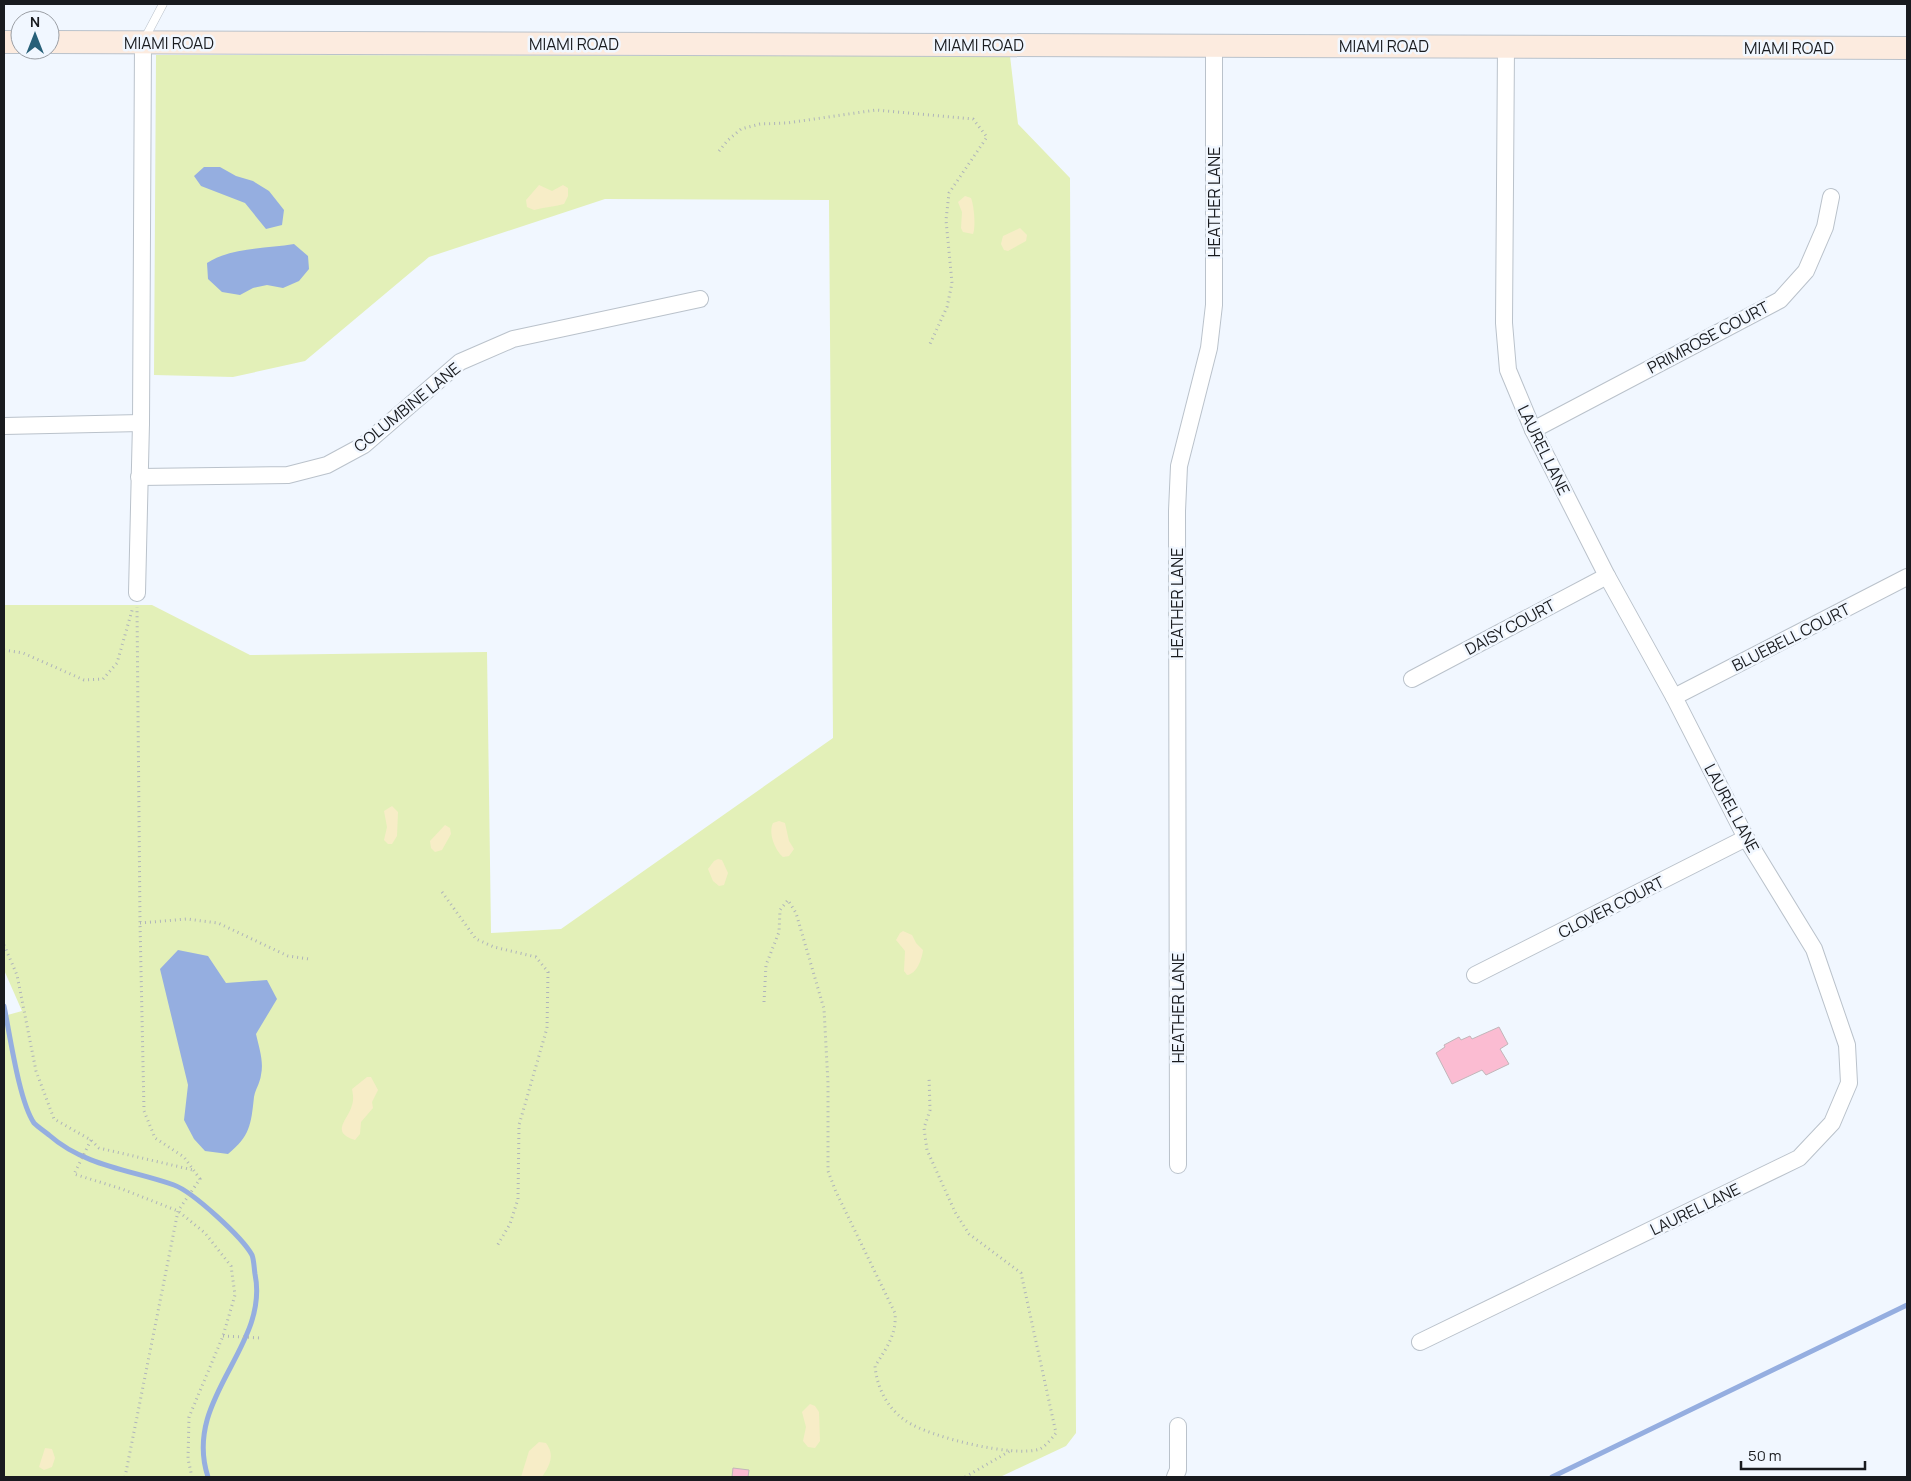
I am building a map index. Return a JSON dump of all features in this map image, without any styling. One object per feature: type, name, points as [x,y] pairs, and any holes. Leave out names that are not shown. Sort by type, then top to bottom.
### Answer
[{"type":"street","name":"MIAMI ROAD","points":[[60,42],[1907,48]]},
{"type":"street","points":[[137,593],[141,423],[143,42]]},
{"type":"street","name":"HEATHER LANE","points":[[1178,1165],[1179,466],[1209,348],[1214,305],[1214,46]]},
{"type":"street","name":"LAUREL LANE","points":[[1420,1342],[1799,1158],[1832,1123],[1849,1083],[1847,1045],[1814,949],[1746,838],[1674,697],[1607,576],[1533,430],[1508,370],[1504,323],[1506,47]]},
{"type":"street","name":"PRIMROSE COURT","points":[[1533,430],[1780,300],[1806,271],[1825,227],[1831,197]]},
{"type":"street","name":"COLUMBINE LANE","points":[[139,477],[288,475],[327,465],[364,445],[460,362],[513,339],[700,299]]},
{"type":"street","points":[[4,426],[141,423]]},
{"type":"street","name":"DAISY COURT","points":[[1412,679],[1607,576]]},
{"type":"street","name":"BLUEBELL COURT","points":[[1674,697],[1907,576]]},
{"type":"street","name":"CLOVER COURT","points":[[1475,975],[1746,838]]},
{"type":"street","points":[[1175,1477],[1178,1470],[1178,1426]]},
{"type":"lane","points":[[143,42],[163,4]]},
{"type":"path","points":[[719,151],[741,129],[760,124],[787,123],[876,110],[973,119],[987,137],[949,193],[946,220],[952,283],[947,307],[929,346]]},
{"type":"path","points":[[4,650],[22,653],[84,680],[103,679],[117,663],[137,593]]},
{"type":"path","points":[[125,1477],[178,1211],[200,1179],[184,1157],[155,1138],[144,1111],[137,593]]},
{"type":"path","points":[[442,892],[476,939],[494,947],[536,957],[548,972],[547,1028],[519,1125],[518,1199],[510,1224],[497,1246]]},
{"type":"path","points":[[764,1002],[766,965],[779,932],[780,910],[788,900],[796,913],[824,1010],[828,1083],[828,1170],[836,1192],[895,1313],[896,1325],[891,1341],[874,1366],[877,1384],[889,1405],[906,1421],[940,1435],[997,1450],[1024,1452],[1042,1448],[1056,1433],[1021,1274],[970,1234],[955,1212],[928,1150],[924,1128],[930,1110],[929,1076]]},
{"type":"path","points":[[140,923],[187,919],[218,923],[288,956],[309,959]]},
{"type":"path","points":[[4,945],[17,975],[36,1071],[54,1119],[90,1140],[99,1148],[194,1170]]},
{"type":"path","points":[[90,1140],[74,1174],[122,1189],[178,1211],[205,1233],[231,1266],[235,1295],[223,1336],[189,1417],[188,1459],[192,1477]]},
{"type":"path","points":[[223,1336],[261,1338]]},
{"type":"path","points":[[965,1477],[1010,1451]]},
{"type":"green space","points":[[156,55],[1010,56],[1018,124],[1070,178],[1076,1433],[1066,1446],[1000,1477],[4,1477],[4,1016],[22,1011],[4,970],[4,605],[152,605],[250,655],[487,652],[491,933],[561,929],[833,738],[829,200],[605,199],[429,257],[305,361],[233,377],[154,375]]},
{"type":"sand","points":[[539,185],[552,191],[563,185],[568,188],[568,196],[564,204],[534,210],[527,207],[526,200]]},
{"type":"sand","points":[[965,196],[971,198],[972,201],[974,211],[973,234],[963,232],[961,228],[962,212],[958,202]]},
{"type":"sand","points":[[1020,228],[1027,235],[1026,241],[1008,251],[1004,250],[1001,244],[1003,236]]},
{"type":"sand","points":[[392,806],[398,812],[397,836],[392,844],[388,844],[384,840],[387,827],[384,811]]},
{"type":"sand","points":[[779,821],[785,823],[789,841],[794,849],[789,856],[783,857],[773,841],[771,832],[773,823]]},
{"type":"sand","points":[[445,825],[450,828],[451,834],[442,850],[435,852],[431,848],[430,841]]},
{"type":"sand","points":[[718,859],[722,860],[728,873],[724,885],[719,886],[713,881],[708,869]]},
{"type":"sand","points":[[903,931],[912,935],[916,943],[923,950],[916,969],[907,975],[904,971],[905,951],[896,940]]},
{"type":"sand","points":[[367,1077],[371,1077],[378,1090],[372,1102],[373,1108],[361,1122],[360,1134],[355,1140],[347,1137],[342,1129],[353,1103],[352,1089]]},
{"type":"sand","points":[[810,1404],[815,1406],[819,1412],[820,1441],[815,1448],[808,1447],[803,1441],[806,1427],[802,1412]]},
{"type":"sand","points":[[539,1442],[546,1443],[549,1447],[551,1456],[547,1468],[542,1477],[521,1477],[529,1451]]},
{"type":"sand","points":[[45,1448],[52,1449],[55,1458],[52,1467],[44,1470],[39,1467]]},
{"type":"water","points":[[204,167],[220,167],[236,176],[253,181],[269,191],[284,210],[282,225],[266,229],[245,203],[201,186],[194,176]]},
{"type":"water","points":[[294,244],[308,256],[309,269],[299,281],[283,288],[267,285],[253,288],[240,295],[222,292],[208,279],[207,263],[217,258],[249,249]]},
{"type":"water","points":[[178,950],[208,956],[226,983],[267,980],[277,999],[256,1034],[261,1054],[262,1070],[255,1094],[250,1123],[241,1141],[228,1154],[205,1151],[194,1139],[184,1120],[188,1085],[160,969]]},
{"type":"building","points":[[1499,1027],[1508,1044],[1500,1049],[1509,1064],[1486,1075],[1482,1070],[1452,1084],[1436,1053],[1445,1047],[1444,1045],[1459,1037],[1461,1040],[1470,1036],[1472,1039]]},
{"type":"building","points":[[733,1468],[749,1470],[748,1477],[732,1477]]},
{"type":"waterway","points":[[4,1006],[19,1084],[34,1123],[77,1154],[182,1189],[204,1205],[228,1227],[252,1255],[256,1300],[250,1325],[215,1397],[206,1422],[203,1449],[208,1477]]},
{"type":"waterway","points":[[1552,1477],[1907,1305]]}]
